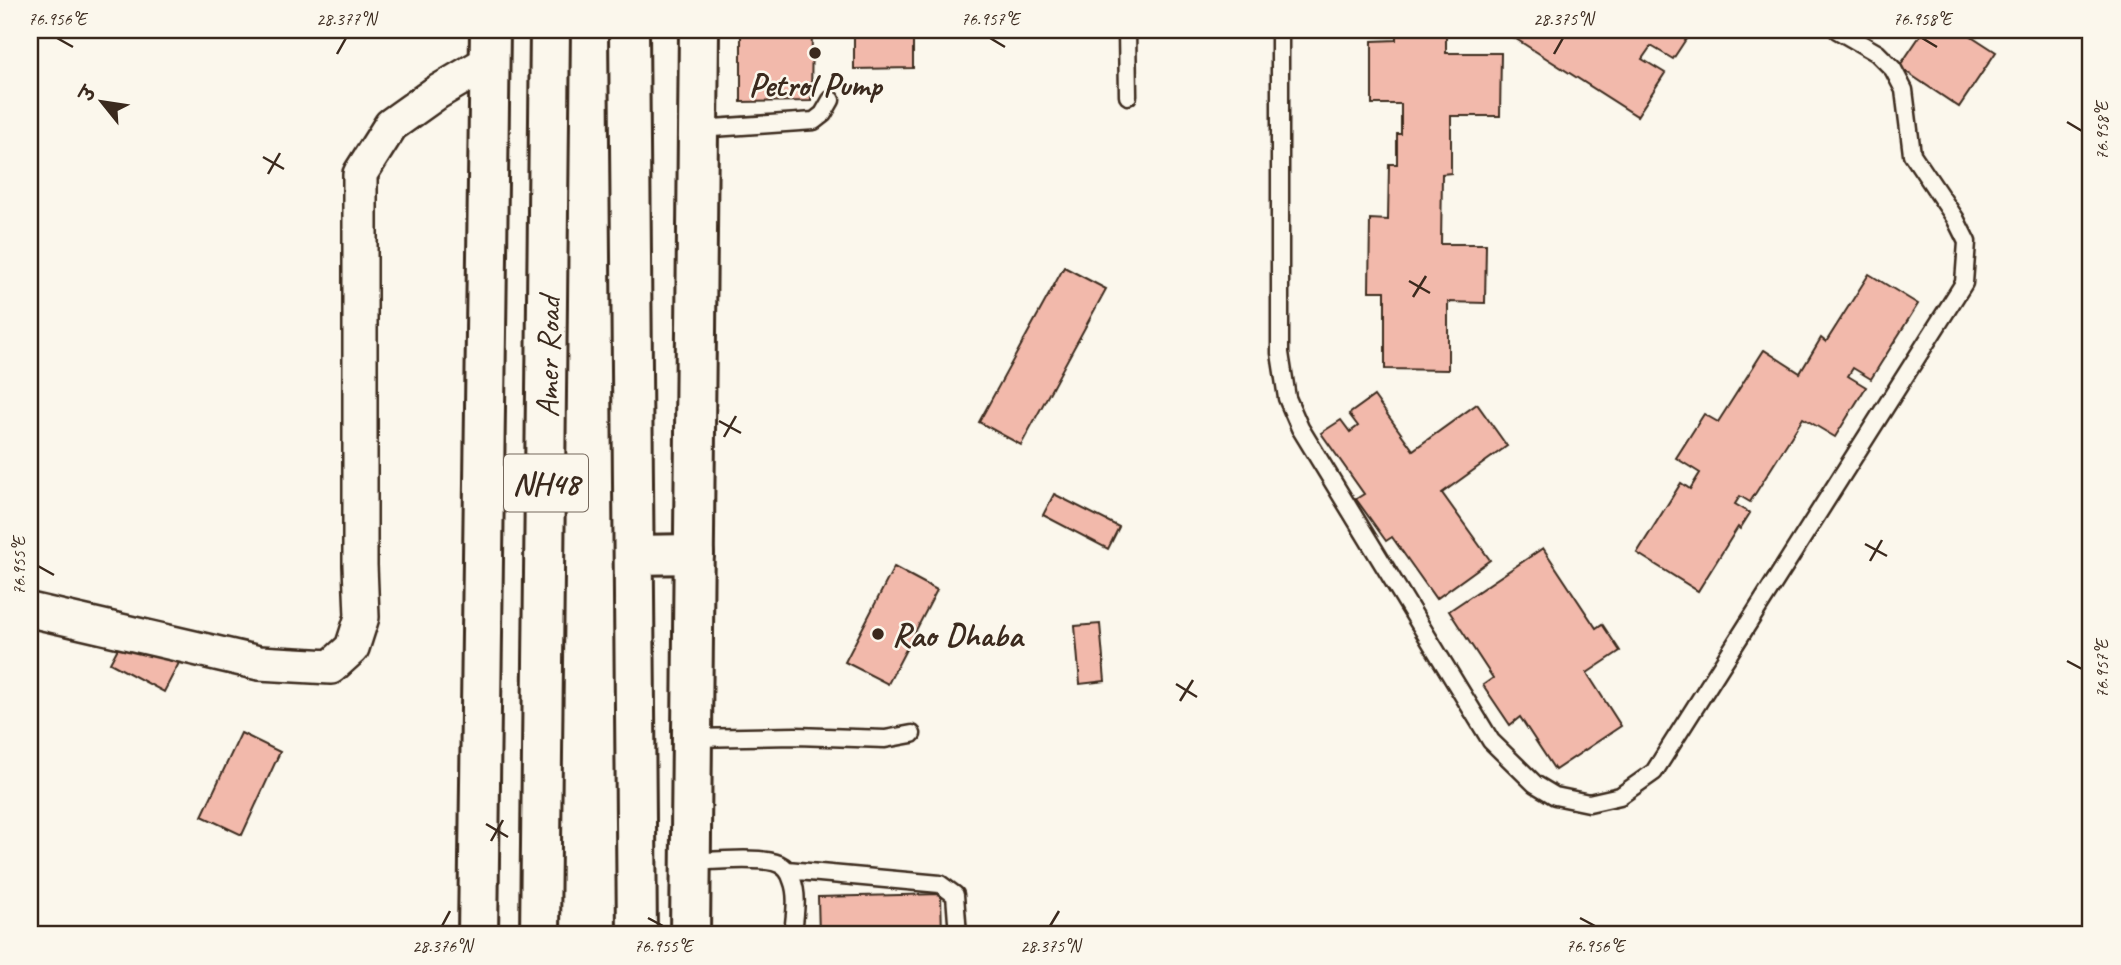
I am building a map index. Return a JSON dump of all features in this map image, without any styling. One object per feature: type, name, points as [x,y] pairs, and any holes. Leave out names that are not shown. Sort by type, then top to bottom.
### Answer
[{"type":"main road","name":"Amer Road","points":[[540,935],[550,30]]},
{"type":"main road","name":"NH48","points":[[629,30],[637,935]]},
{"type":"main road","points":[[690,935],[699,30]]},
{"type":"main road","points":[[478,935],[490,45]]},
{"type":"main road","points":[[634,555],[694,554]]},
{"type":"street","points":[[30,610],[258,663],[331,667],[352,648],[362,618],[360,174],[391,125],[436,93],[490,45]]},
{"type":"lane","points":[[1127,30],[1128,96]]},
{"type":"lane","points":[[1280,30],[1280,353],[1287,398],[1300,428],[1491,741],[1535,784],[1555,796],[1589,803],[1620,796],[1654,772],[1964,282],[1967,242],[1955,218],[1912,154],[1904,90],[1893,69],[1877,53],[1837,30]]},
{"type":"lane","points":[[698,130],[814,121],[823,114],[831,100]]},
{"type":"lane","points":[[691,738],[885,738],[912,734]]},
{"type":"lane","points":[[691,862],[765,860],[787,870],[940,884],[954,895],[958,935]]},
{"type":"lane","points":[[787,870],[796,898],[793,935]]},
{"type":"building","points":[[741,30],[812,30],[811,101],[741,102]]},
{"type":"building","points":[[854,30],[913,30],[913,68],[854,69]]},
{"type":"building","points":[[1396,30],[1446,30],[1446,53],[1501,53],[1500,116],[1451,116],[1451,173],[1442,174],[1441,244],[1486,244],[1485,303],[1448,302],[1448,370],[1385,369],[1385,291],[1369,291],[1370,219],[1388,220],[1389,164],[1397,164],[1397,134],[1401,134],[1401,104],[1372,104],[1372,41],[1396,40]]},
{"type":"building","points":[[1502,30],[1692,30],[1673,59],[1651,46],[1642,59],[1665,73],[1637,116]]},
{"type":"building","points":[[1924,30],[1962,30],[1996,52],[1959,107],[1899,67]]},
{"type":"building","points":[[1064,267],[1106,289],[1021,445],[979,422]]},
{"type":"building","points":[[1869,274],[1918,304],[1871,379],[1853,368],[1848,376],[1866,387],[1835,437],[1803,418],[1750,502],[1740,496],[1735,504],[1750,513],[1740,529],[1738,527],[1698,591],[1637,553],[1681,483],[1690,489],[1700,473],[1676,458],[1704,414],[1718,422],[1764,350],[1800,373],[1821,338],[1826,342]]},
{"type":"building","points":[[1374,396],[1413,450],[1477,404],[1507,446],[1442,493],[1490,560],[1436,599],[1392,537],[1386,541],[1356,499],[1364,494],[1321,433],[1341,420],[1350,432],[1358,426],[1349,414]]},
{"type":"building","points":[[1054,494],[1119,527],[1108,549],[1043,515]]},
{"type":"building","points":[[1543,548],[1596,628],[1602,624],[1620,651],[1587,673],[1621,726],[1555,770],[1520,717],[1510,725],[1483,685],[1493,678],[1449,611]]},
{"type":"building","points":[[894,567],[937,590],[888,684],[845,662]]},
{"type":"building","points":[[1100,624],[1105,681],[1080,684],[1075,626]]},
{"type":"building","points":[[125,635],[179,663],[164,692],[110,663]]},
{"type":"building","points":[[241,733],[280,752],[242,835],[202,816]]},
{"type":"building","points":[[941,894],[942,935],[819,935],[818,897]]},
{"type":"place","name":"Petrol Pump","points":[[815,53]]},
{"type":"place","name":"Rao Dhaba","points":[[878,634]]}]
